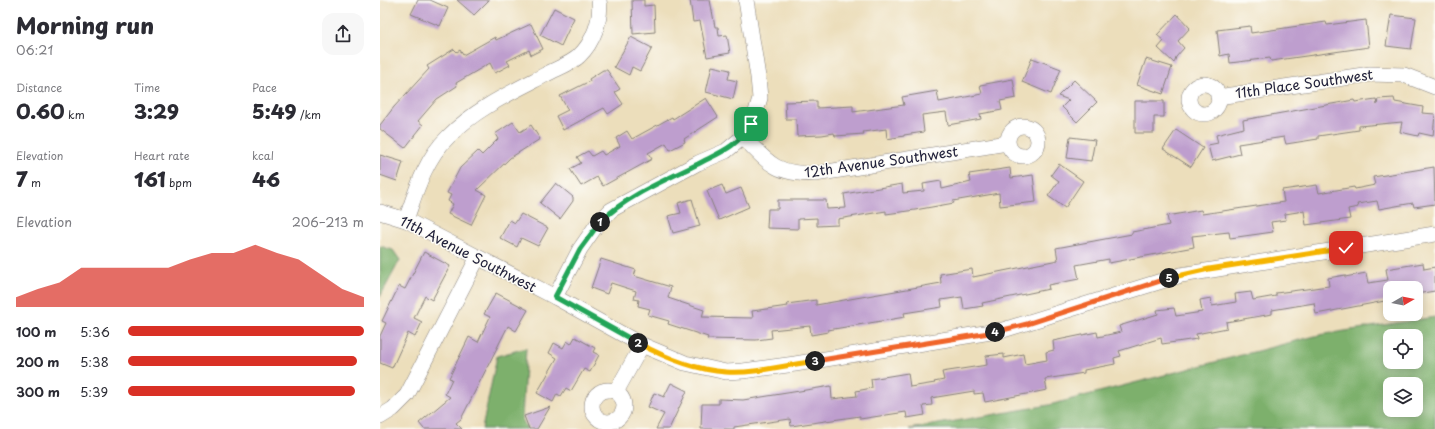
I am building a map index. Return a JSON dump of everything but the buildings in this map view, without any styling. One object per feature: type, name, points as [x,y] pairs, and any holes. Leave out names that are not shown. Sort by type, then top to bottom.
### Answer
[{"type":"street","points":[[406,220],[419,182],[432,157],[448,137],[480,109],[579,56],[590,42],[596,28],[600,0]]},
{"type":"street","points":[[555,297],[580,249],[596,226],[611,210],[698,164],[726,151],[743,137],[755,116],[760,98],[746,0]]},
{"type":"street","name":"11th Place Southwest","points":[[1218,97],[1370,74],[1404,75],[1435,86]]},
{"type":"street","name":"12th Avenue Southwest","points":[[743,137],[767,162],[781,170],[797,174],[815,174],[1007,143]]},
{"type":"street","name":"11th Avenue Southwest","points":[[380,212],[406,220],[478,259],[555,297],[642,345],[685,363],[726,372],[750,370],[1003,330],[1181,275],[1435,234]]},
{"type":"street","points":[[380,417],[393,409],[407,395],[478,259]]},
{"type":"street","points":[[616,392],[642,345]]},
{"type":"green space","points":[[380,246],[393,250],[400,260],[380,297]]},
{"type":"green space","points":[[1435,317],[1435,429],[909,429],[1049,405],[1319,335],[1409,321],[1423,321],[1423,319]]},
{"type":"green space","points":[[526,348],[522,419],[527,429],[482,429],[497,356]]},
{"type":"route","points":[[751,124],[743,137],[726,151],[698,164],[611,210],[596,226],[580,249],[555,297],[642,345],[685,363],[726,372],[743,371],[1003,330],[1027,324],[1181,275],[1209,269],[1346,248]]}]
